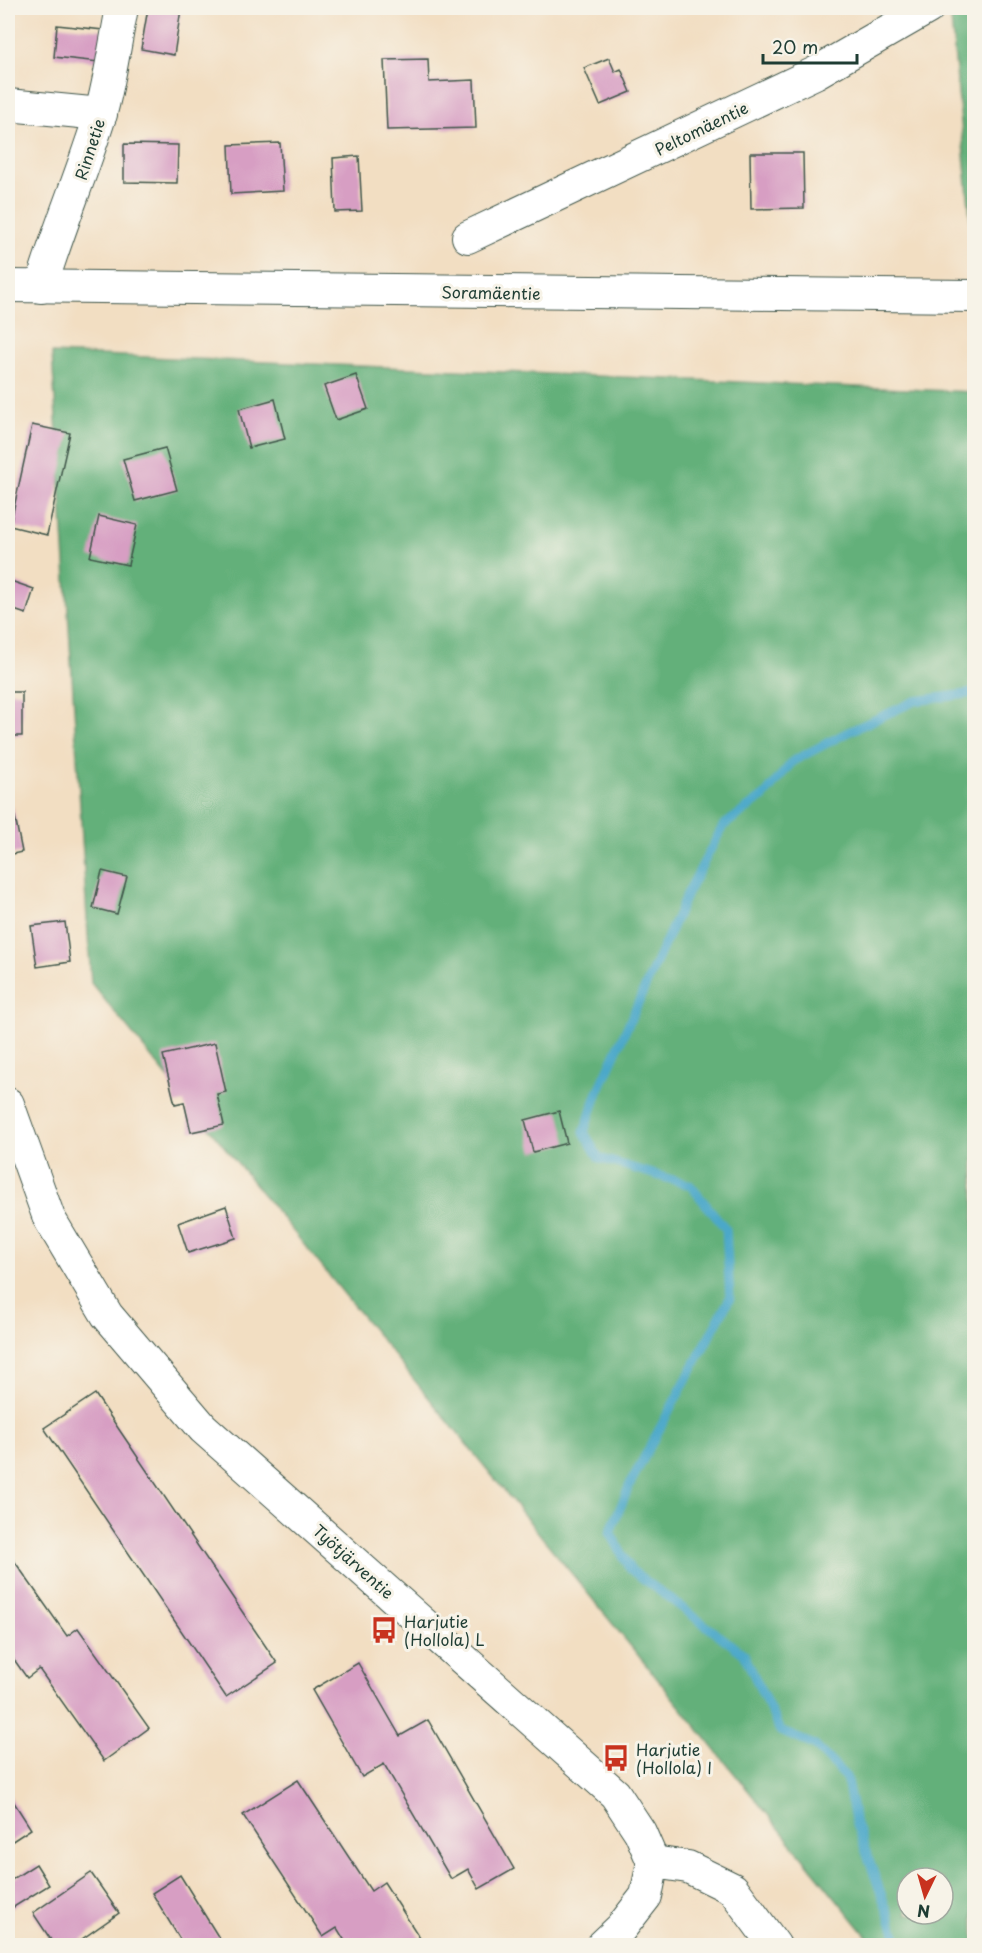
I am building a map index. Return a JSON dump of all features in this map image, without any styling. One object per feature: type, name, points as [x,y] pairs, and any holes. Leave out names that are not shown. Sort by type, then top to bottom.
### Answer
[{"type":"street","name":"Rinnetie","points":[[41,287],[100,114],[122,8]]},
{"type":"street","name":"Peltomäentie","points":[[468,237],[815,73],[928,8]]},
{"type":"street","points":[[8,105],[100,114]]},
{"type":"street","name":"Soramäentie","points":[[8,286],[975,296]]},
{"type":"street","name":"Työtjärventie","points":[[8,1104],[49,1218],[107,1315],[203,1428],[615,1794],[640,1832],[654,1862]]},
{"type":"street","points":[[602,1946],[621,1929],[646,1896],[654,1862],[688,1867],[733,1889],[775,1946]]},
{"type":"green space","points":[[974,8],[974,257],[950,9]]},
{"type":"green space","points":[[52,353],[974,392],[974,1945],[874,1945],[91,983]]},
{"type":"building","points":[[148,8],[181,9],[174,55],[141,49]]},
{"type":"building","points":[[57,25],[103,30],[99,62],[54,57]]},
{"type":"building","points":[[609,58],[615,72],[621,69],[631,92],[600,105],[584,68]]},
{"type":"building","points":[[428,59],[429,82],[474,80],[476,128],[387,130],[384,60]]},
{"type":"building","points":[[280,143],[283,191],[231,194],[229,145]]},
{"type":"building","points":[[124,144],[178,145],[177,183],[124,182]]},
{"type":"building","points":[[750,153],[803,153],[804,208],[751,209]]},
{"type":"building","points":[[359,156],[362,211],[335,212],[333,158]]},
{"type":"building","points":[[356,375],[368,409],[336,420],[324,386]]},
{"type":"building","points":[[275,399],[285,439],[249,448],[239,409]]},
{"type":"building","points":[[32,425],[70,433],[47,535],[10,526]]},
{"type":"building","points":[[165,448],[177,490],[135,501],[123,459]]},
{"type":"building","points":[[99,516],[137,525],[128,565],[90,557]]},
{"type":"building","points":[[8,580],[34,589],[26,614],[8,608]]},
{"type":"building","points":[[8,692],[22,692],[22,736],[8,736]]},
{"type":"building","points":[[13,807],[22,852],[8,855],[8,808]]},
{"type":"building","points":[[102,871],[127,877],[117,914],[93,908]]},
{"type":"building","points":[[65,922],[70,962],[37,967],[31,926]]},
{"type":"building","points":[[215,1043],[226,1092],[217,1094],[224,1125],[191,1132],[184,1102],[175,1104],[163,1055]]},
{"type":"building","points":[[559,1111],[567,1143],[533,1152],[525,1120]]},
{"type":"building","points":[[226,1206],[236,1238],[188,1253],[178,1223]]},
{"type":"building","points":[[95,1394],[277,1663],[226,1697],[44,1428]]},
{"type":"building","points":[[8,1552],[67,1636],[78,1628],[149,1728],[104,1761],[39,1669],[27,1678],[8,1651]]},
{"type":"building","points":[[358,1663],[400,1736],[428,1720],[514,1869],[479,1889],[468,1869],[451,1879],[384,1764],[362,1777],[312,1690]]},
{"type":"building","points":[[298,1780],[371,1891],[384,1882],[425,1946],[348,1946],[337,1928],[323,1937],[243,1815]]},
{"type":"building","points":[[8,1793],[31,1829],[8,1844]]},
{"type":"building","points":[[36,1864],[49,1885],[9,1910],[8,1882]]},
{"type":"building","points":[[91,1873],[119,1913],[72,1946],[55,1946],[33,1913]]},
{"type":"building","points":[[180,1875],[224,1946],[184,1946],[152,1893]]},
{"type":"waterway","points":[[900,1946],[856,1824],[846,1777],[814,1745],[780,1731],[744,1654],[630,1569],[610,1532],[631,1482],[730,1298],[726,1229],[690,1185],[599,1158],[584,1132],[598,1092],[687,894],[723,826],[764,796],[793,761],[915,701],[974,693]]},
{"type":"place","name":"Harjutie (Hollola) L","points":[[384,1630]]},
{"type":"place","name":"Harjutie (Hollola) I","points":[[616,1758]]}]
